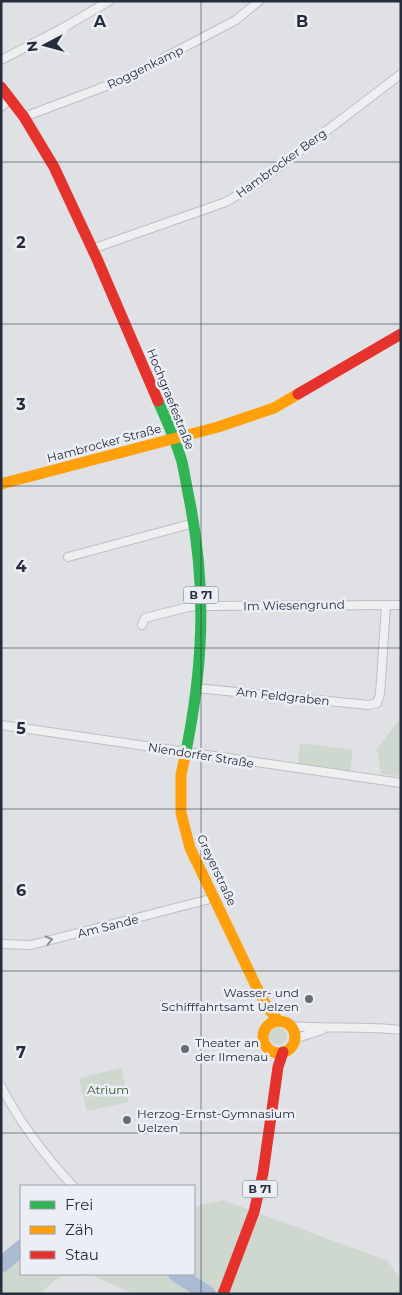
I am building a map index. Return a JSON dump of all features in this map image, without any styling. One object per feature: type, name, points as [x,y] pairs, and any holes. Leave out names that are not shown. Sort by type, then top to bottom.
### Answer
[{"type":"main road","name":"Hochgraefestraße","points":[[1,87],[24,117],[54,167],[92,249],[174,439],[189,491],[200,567],[202,606],[201,648],[186,752]]},
{"type":"main road","name":"Hambrocker Straße","points":[[1,484],[218,427],[274,408],[401,334]]},
{"type":"main road","name":"Greyerstraße","points":[[186,752],[181,775],[181,813],[190,848],[246,967],[267,1007],[278,1020]]},
{"type":"main road","name":"Greyerstraße","points":[[246,967],[265,1028]]},
{"type":"main road","points":[[278,1020],[291,1026],[294,1035],[292,1045],[283,1052],[278,1053],[267,1048],[262,1038],[265,1028],[273,1021],[278,1020]]},
{"type":"main road","name":"B 71","points":[[267,1048],[270,1118]]},
{"type":"main road","name":"B 71","points":[[223,1294],[254,1212],[263,1173],[278,1067],[283,1052]]},
{"type":"street","points":[[1,60],[110,1]]},
{"type":"street","name":"Roggenkamp","points":[[24,117],[122,80],[236,20],[259,1]]},
{"type":"street","name":"Hambrocker Berg","points":[[92,249],[226,202],[258,182],[401,74]]},
{"type":"street","points":[[1,107],[12,99]]},
{"type":"street","points":[[68,557],[194,523]]},
{"type":"street","name":"Im Wiesengrund","points":[[142,625],[145,618],[188,607],[401,605]]},
{"type":"street","name":"Am Feldgraben","points":[[196,688],[369,705],[377,703],[380,694],[386,606]]},
{"type":"street","name":"Niendorfer Straße","points":[[1,725],[400,783]]},
{"type":"street","name":"Am Sande","points":[[1,944],[31,944],[174,910],[214,898]]},
{"type":"street","points":[[291,1026],[401,1030]]},
{"type":"street","points":[[294,1040],[329,1028]]},
{"type":"street","points":[[1,1086],[15,1113],[25,1127],[72,1185]]},
{"type":"green space","points":[[401,717],[401,741],[399,742],[401,743],[401,776],[381,774],[377,749]]},
{"type":"green space","points":[[300,743],[353,750],[350,771],[298,764]]},
{"type":"green space","points":[[278,1027],[284,1030],[287,1036],[284,1042],[278,1045],[272,1042],[269,1036],[272,1030]]},
{"type":"green space","name":"Atrium","points":[[121,1068],[129,1102],[87,1111],[79,1078]]},
{"type":"green space","points":[[223,1200],[388,1261],[401,1281],[401,1294],[134,1294],[91,1275],[195,1275],[195,1207]]},
{"type":"green space","points":[[20,1249],[20,1275],[67,1275],[59,1277],[39,1294],[8,1294],[1,1292],[1,1265]]},
{"type":"green space","points":[[67,1275],[83,1275],[71,1277]]},
{"type":"waterway","points":[[401,850],[401,860]]},
{"type":"waterway","points":[[1,1265],[20,1249]]},
{"type":"waterway","points":[[178,1275],[208,1294]]},
{"type":"traffic: fast","points":[[158,401],[182,462],[199,567],[201,598],[199,661],[196,692],[185,756]]},
{"type":"traffic: slow","points":[[1,484],[218,427],[274,408],[298,394]]},
{"type":"traffic: slow","points":[[185,756],[181,775],[181,813],[190,848],[256,986],[267,1007],[278,1020]]},
{"type":"traffic: slow","points":[[279,1021],[285,1022],[290,1026],[294,1031],[295,1037],[294,1043],[290,1048],[285,1052],[279,1053],[273,1052],[268,1048],[264,1043],[263,1037],[264,1031],[268,1026],[273,1022],[279,1021]]},
{"type":"traffic: jam","points":[[1,87],[24,117],[54,167],[97,259],[158,401]]},
{"type":"traffic: jam","points":[[298,394],[401,334]]},
{"type":"traffic: jam","points":[[223,1294],[254,1212],[263,1173],[278,1067],[283,1052]]},
{"type":"place","name":"Wasser- und Schifffahrtsamt Uelzen","points":[[309,999]]},
{"type":"place","name":"Theater an der Ilmenau","points":[[185,1049]]},
{"type":"place","name":"Herzog-Ernst-Gymnasium Uelzen","points":[[127,1120]]}]
